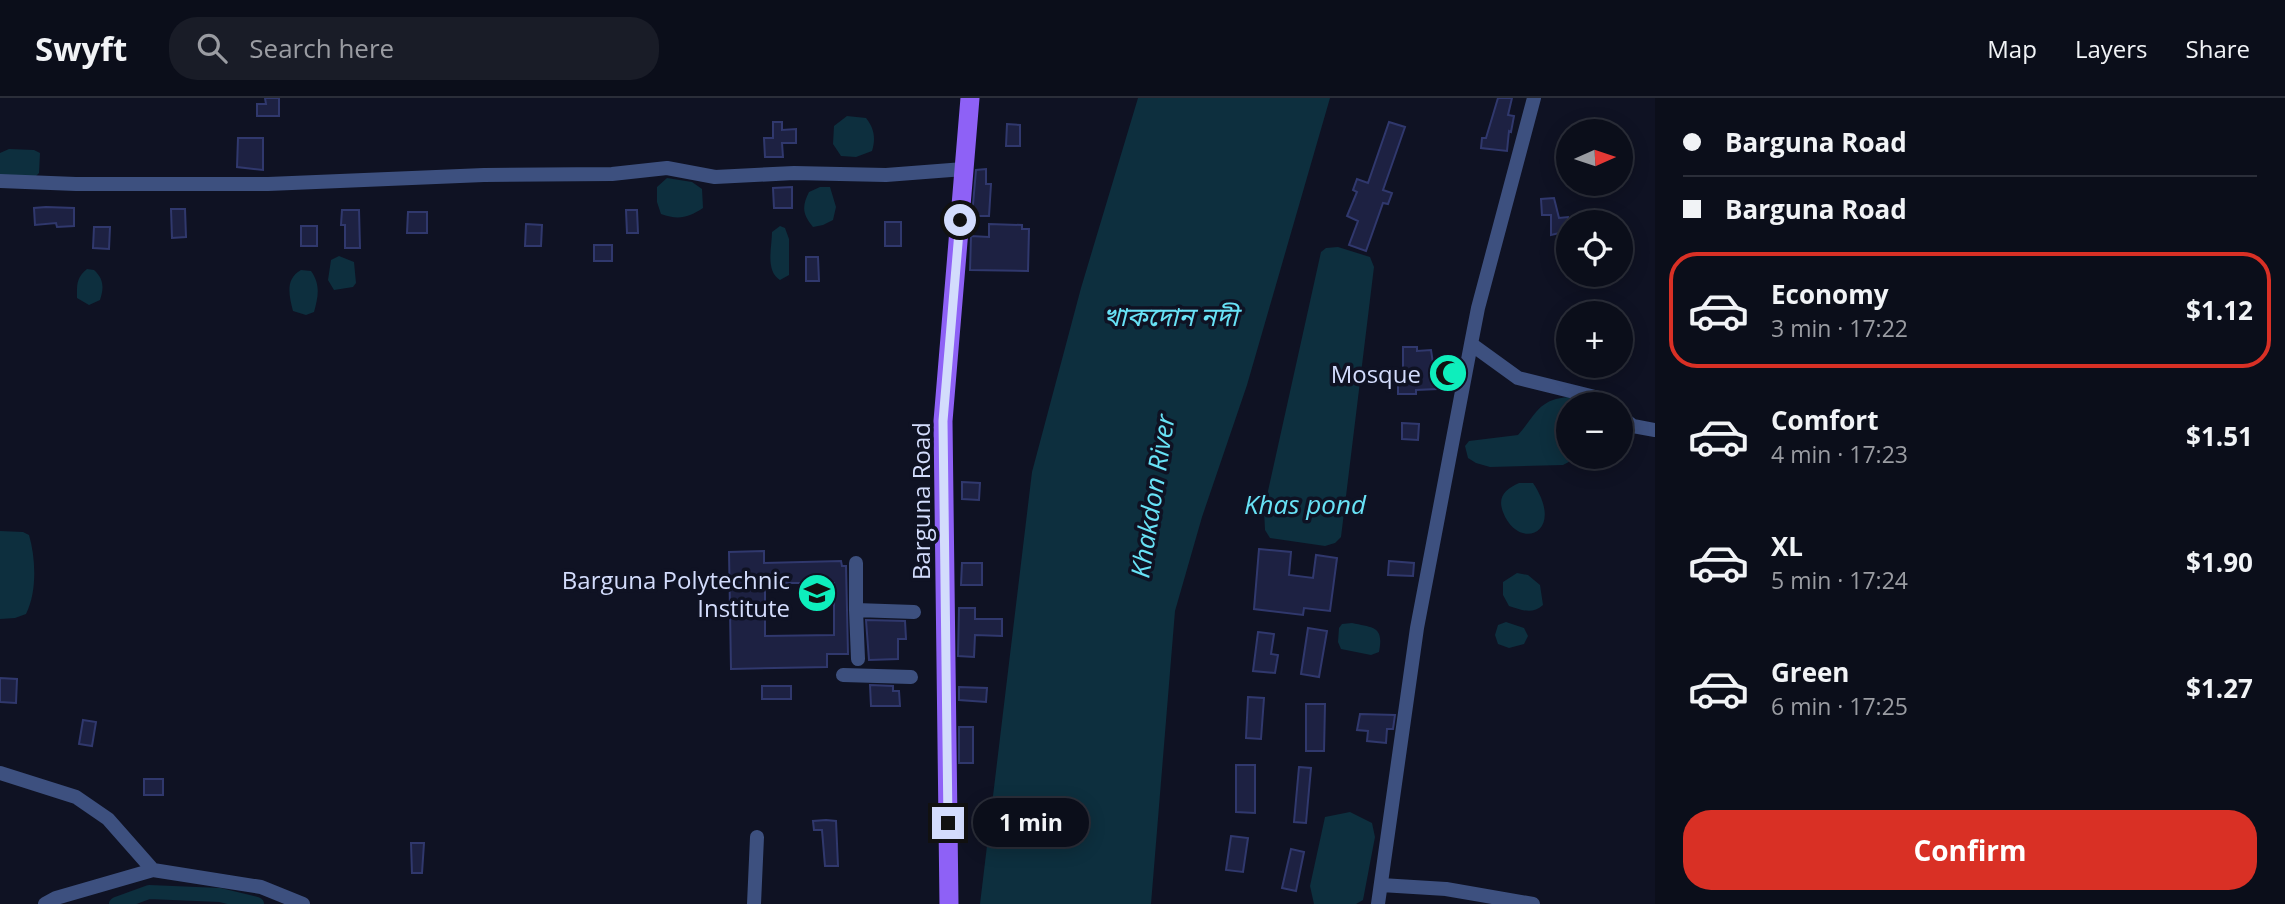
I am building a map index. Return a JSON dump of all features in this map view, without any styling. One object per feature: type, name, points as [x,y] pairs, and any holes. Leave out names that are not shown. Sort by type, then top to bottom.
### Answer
[{"type":"main road","name":"Barguna Road","points":[[949,904],[943,421],[970,98]]},
{"type":"street","points":[[1378,904],[1417,628],[1471,344],[1478,308],[1534,98]]},
{"type":"street","points":[[0,181],[75,184],[268,184],[484,175],[612,174],[667,168],[715,177],[794,173],[886,174],[964,169]]},
{"type":"street","points":[[1471,344],[1518,378],[1576,392]]},
{"type":"street","points":[[1633,426],[1655,429]]},
{"type":"street","points":[[856,564],[858,659]]},
{"type":"street","points":[[856,610],[914,612]]},
{"type":"street","points":[[843,676],[911,677]]},
{"type":"street","points":[[0,773],[76,797],[107,819],[153,870]]},
{"type":"street","points":[[754,904],[757,837]]},
{"type":"street","points":[[45,904],[56,898],[153,870],[261,887],[303,904]]},
{"type":"street","points":[[1381,885],[1446,889],[1533,904]]},
{"type":"water","name":"খাকদোন নদী","points":[[1138,98],[1330,98],[1247,385],[1202,517],[1175,611],[1151,904],[980,904],[1032,472],[1081,288]]},
{"type":"water","points":[[847,116],[866,118],[869,122],[874,137],[872,151],[856,157],[841,156],[833,144],[834,126]]},
{"type":"water","points":[[9,149],[34,150],[40,153],[39,173],[36,176],[0,177],[0,153]]},
{"type":"water","points":[[667,178],[692,182],[702,189],[703,208],[683,217],[661,214],[657,202],[657,187]]},
{"type":"water","points":[[820,187],[830,187],[836,207],[833,220],[813,227],[805,214],[804,206],[809,192]]},
{"type":"water","points":[[780,226],[785,228],[789,239],[789,275],[780,280],[772,271],[770,258],[772,232]]},
{"type":"water","name":"Khas pond","points":[[1338,247],[1370,257],[1374,267],[1341,537],[1335,543],[1325,546],[1270,538],[1265,530],[1264,509],[1321,252],[1326,248]]},
{"type":"water","points":[[339,256],[354,262],[356,283],[353,287],[334,290],[328,280],[331,260]]},
{"type":"water","points":[[87,269],[97,273],[102,288],[100,300],[89,305],[77,298],[79,279]]},
{"type":"water","points":[[301,270],[311,271],[317,286],[314,312],[306,315],[293,311],[290,293],[292,278]]},
{"type":"water","points":[[1556,399],[1556,465],[1490,467],[1468,458],[1465,446],[1469,441],[1518,435],[1550,401]]},
{"type":"water","points":[[1519,483],[1533,483],[1542,501],[1545,515],[1536,532],[1519,532],[1503,512],[1502,497]]},
{"type":"water","points":[[0,531],[23,532],[29,535],[31,544],[34,565],[32,596],[26,614],[15,618],[0,619]]},
{"type":"water","points":[[1517,573],[1528,575],[1540,585],[1543,605],[1539,608],[1527,611],[1509,606],[1503,595],[1503,582]]},
{"type":"water","points":[[1506,622],[1524,628],[1528,636],[1524,644],[1509,648],[1498,644],[1495,635],[1498,625]]},
{"type":"water","points":[[1352,623],[1376,630],[1380,637],[1379,652],[1371,655],[1341,649],[1338,642],[1339,628],[1342,624]]},
{"type":"water","points":[[1350,812],[1372,823],[1375,837],[1363,900],[1356,904],[1314,904],[1310,886],[1325,817]]},
{"type":"building","points":[[265,98],[279,98],[279,116],[257,116],[257,104],[266,104]]},
{"type":"building","points":[[1498,98],[1512,98],[1508,115],[1514,116],[1507,151],[1481,148],[1482,138],[1486,138]]},
{"type":"building","points":[[773,122],[782,122],[782,130],[796,129],[796,143],[782,143],[783,157],[765,157],[764,138],[773,138]]},
{"type":"building","points":[[1389,122],[1405,127],[1383,190],[1392,193],[1388,204],[1383,203],[1366,251],[1349,245],[1358,221],[1347,216],[1357,192],[1353,190],[1357,179],[1368,183]]},
{"type":"building","points":[[1007,124],[1020,125],[1020,146],[1006,146]]},
{"type":"building","points":[[238,138],[263,138],[263,170],[237,167]]},
{"type":"building","points":[[986,169],[986,184],[991,184],[989,216],[972,216],[976,170]]},
{"type":"building","points":[[792,187],[792,208],[774,208],[773,188]]},
{"type":"building","points":[[1554,198],[1557,210],[1556,234],[1551,235],[1551,215],[1542,215],[1541,199]]},
{"type":"building","points":[[34,208],[74,208],[74,226],[57,227],[56,223],[35,225]]},
{"type":"building","points":[[171,209],[185,209],[186,237],[172,238]]},
{"type":"building","points":[[342,210],[359,210],[360,248],[345,248],[345,225],[341,225]]},
{"type":"building","points":[[626,210],[637,210],[638,233],[627,233]]},
{"type":"building","points":[[408,212],[427,212],[427,233],[407,233]]},
{"type":"building","points":[[885,222],[901,222],[901,246],[885,246]]},
{"type":"building","points":[[526,224],[542,225],[541,246],[525,246]]},
{"type":"building","points":[[989,224],[1022,225],[1022,229],[1029,229],[1028,271],[970,270],[971,236],[989,237]]},
{"type":"building","points":[[301,226],[317,226],[317,246],[301,246]]},
{"type":"building","points":[[94,227],[110,227],[109,249],[93,248]]},
{"type":"building","points":[[594,245],[612,245],[612,261],[594,261]]},
{"type":"building","points":[[806,257],[818,257],[819,281],[806,281]]},
{"type":"building","points":[[1403,347],[1417,347],[1417,351],[1431,350],[1437,389],[1416,390],[1416,394],[1398,394],[1398,378],[1403,378]]},
{"type":"building","points":[[1402,423],[1419,424],[1418,440],[1402,439]]},
{"type":"building","points":[[962,482],[980,483],[979,500],[962,499]]},
{"type":"building","points":[[1259,549],[1291,552],[1289,575],[1313,578],[1316,555],[1337,558],[1330,611],[1304,608],[1303,615],[1254,609]]},
{"type":"building","points":[[764,551],[764,563],[841,561],[842,566],[846,566],[848,654],[827,654],[827,667],[731,669],[729,552]],"holes":[[[765,583],[834,583],[834,635],[765,636]]]},
{"type":"building","points":[[1389,561],[1414,563],[1413,576],[1388,575]]},
{"type":"building","points":[[962,563],[982,563],[982,585],[961,585]]},
{"type":"building","points":[[959,608],[975,608],[975,619],[1002,619],[1002,636],[975,635],[974,657],[958,656]]},
{"type":"building","points":[[866,620],[905,621],[906,639],[898,639],[898,659],[869,660]]},
{"type":"building","points":[[1308,628],[1327,631],[1319,677],[1301,674]]},
{"type":"building","points":[[1258,632],[1274,634],[1271,654],[1278,655],[1275,673],[1253,671]]},
{"type":"building","points":[[0,678],[17,679],[16,703],[0,702]]},
{"type":"building","points":[[870,685],[893,686],[893,691],[899,691],[900,706],[871,706]]},
{"type":"building","points":[[762,686],[791,686],[791,699],[762,699]]},
{"type":"building","points":[[959,687],[987,688],[986,702],[959,700]]},
{"type":"building","points":[[1248,697],[1264,698],[1261,739],[1246,738]]},
{"type":"building","points":[[1306,704],[1325,704],[1324,751],[1306,751]]},
{"type":"building","points":[[1360,714],[1395,715],[1393,729],[1387,729],[1386,743],[1367,741],[1368,731],[1357,730]]},
{"type":"building","points":[[83,720],[96,722],[92,746],[79,744]]},
{"type":"building","points":[[959,727],[973,727],[973,763],[959,763]]},
{"type":"building","points":[[1236,765],[1255,765],[1255,813],[1236,812]]},
{"type":"building","points":[[1299,767],[1311,768],[1306,823],[1294,822]]},
{"type":"building","points":[[144,779],[163,779],[163,795],[144,795]]},
{"type":"building","points":[[813,821],[836,821],[838,866],[825,866],[822,830],[814,830]]},
{"type":"building","points":[[1231,836],[1248,838],[1243,872],[1226,870]]},
{"type":"building","points":[[411,843],[424,843],[422,873],[412,873]]},
{"type":"building","points":[[1291,849],[1304,852],[1296,891],[1282,888]]},
{"type":"waterway","points":[[116,904],[149,892],[220,895],[257,904]]},
{"type":"place","name":"Mosque","points":[[1448,373]]},
{"type":"place","name":"Barguna Polytechnic Institute","points":[[817,593]]},
{"type":"route","points":[[948,823],[943,421],[960,220]]},
{"type":"water label","name":"Khakdon River","points":[[1152,496]]}]
